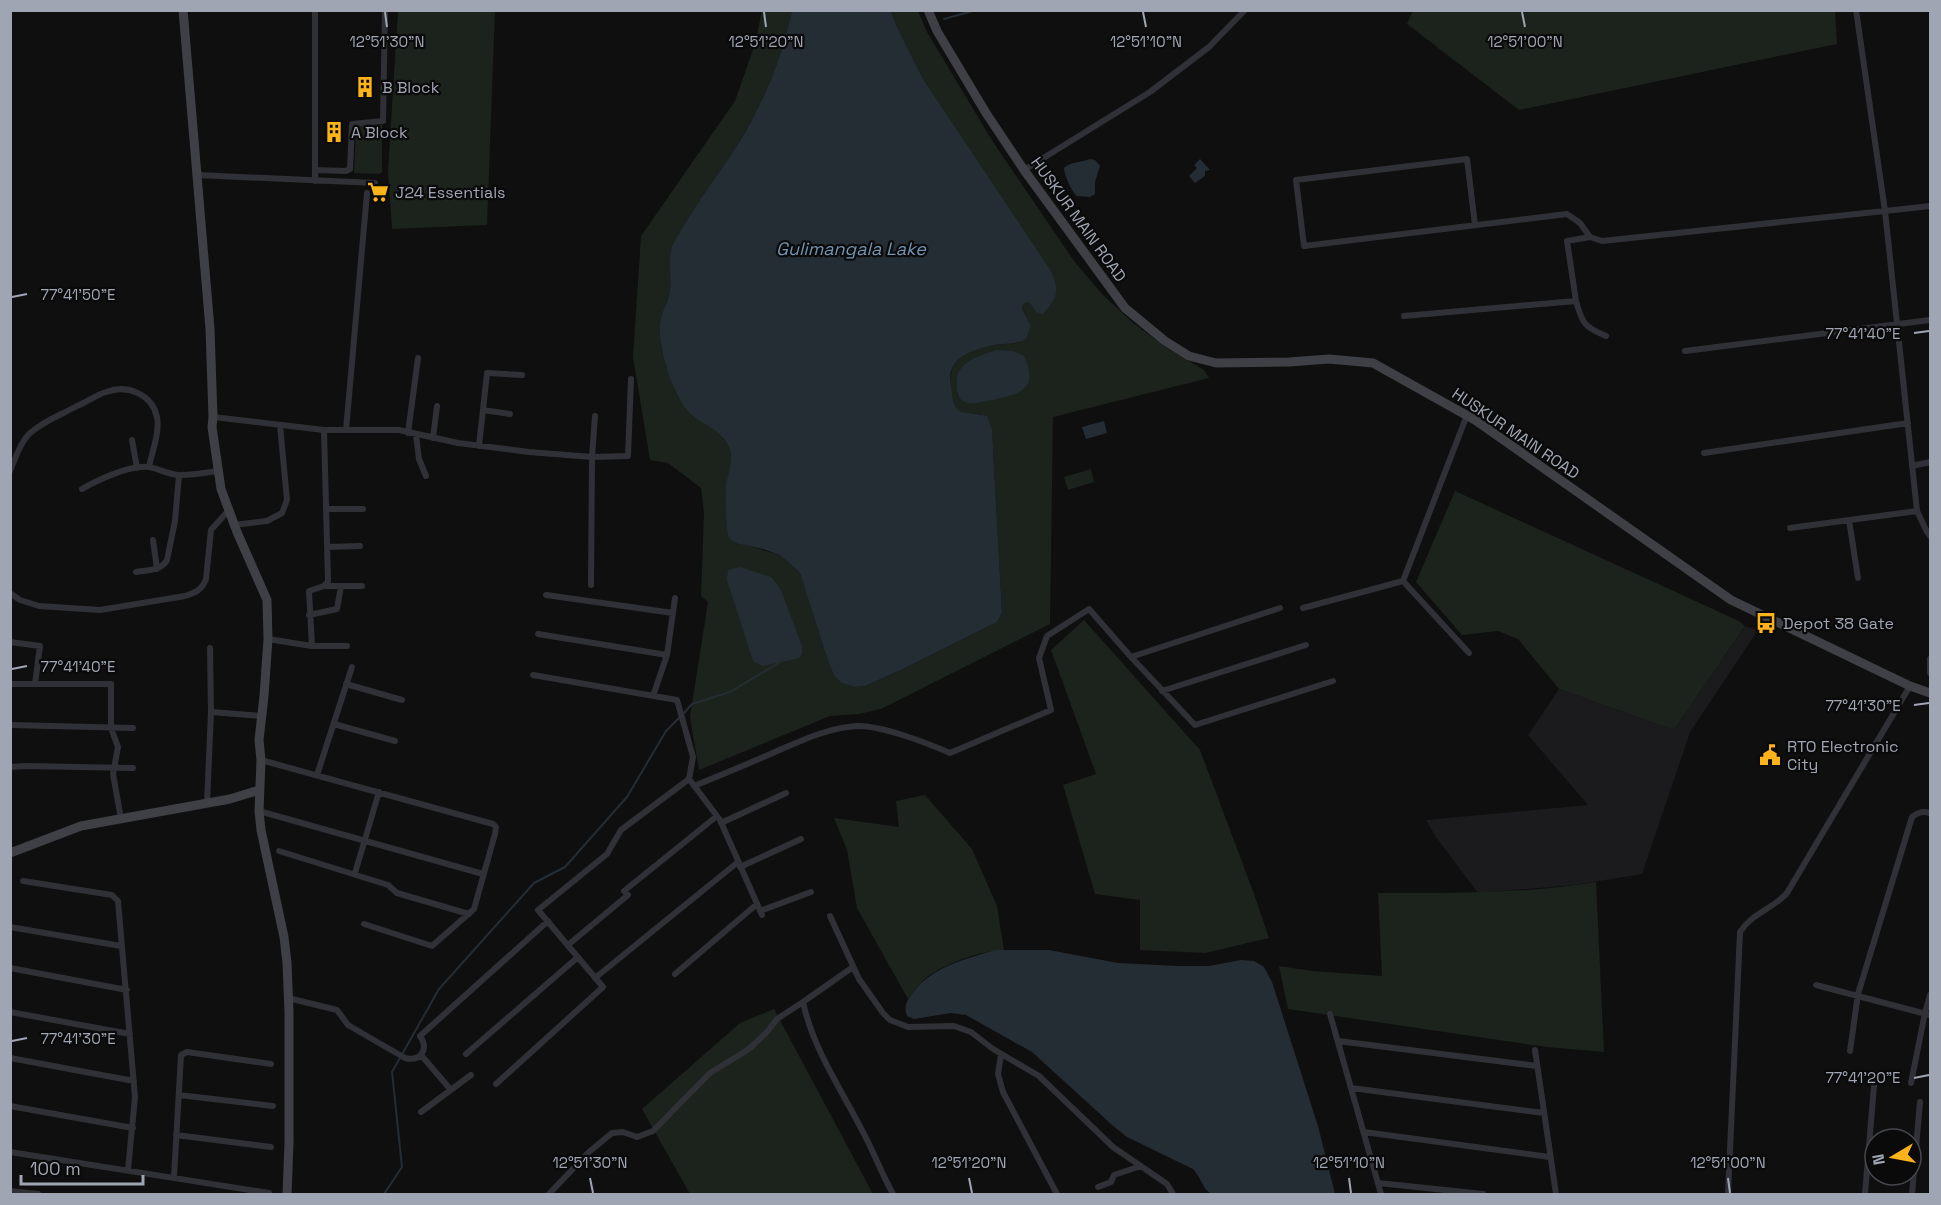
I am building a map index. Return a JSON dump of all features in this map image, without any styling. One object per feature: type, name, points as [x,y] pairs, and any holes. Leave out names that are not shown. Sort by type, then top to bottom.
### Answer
[{"type":"street","points":[[183,10],[210,329],[212,426],[217,471],[228,511],[267,600],[268,639],[259,740],[261,760],[259,811],[269,872],[284,937],[288,998],[287,1194]]},
{"type":"street","points":[[315,10],[315,181]]},
{"type":"street","points":[[315,170],[346,171],[350,169],[352,124],[383,121],[385,10]]},
{"type":"street","name":"HUSKUR MAIN ROAD","points":[[928,10],[943,41],[1024,171],[1125,308],[1165,341],[1189,356],[1216,363],[1329,359],[1373,363],[1467,415],[1731,600],[1910,687],[1930,693]]},
{"type":"street","points":[[1024,171],[1150,92],[1209,47],[1245,10]]},
{"type":"street","points":[[1856,10],[1885,211],[1917,511],[1930,536]]},
{"type":"street","points":[[1475,225],[1467,159],[1296,180],[1305,246],[1567,214],[1580,223],[1590,237]]},
{"type":"street","points":[[326,170],[326,181]]},
{"type":"street","points":[[197,175],[375,183]]},
{"type":"street","points":[[346,430],[367,193]]},
{"type":"street","points":[[1606,336],[1586,327],[1581,320],[1567,241],[1590,237],[1602,240],[1930,206]]},
{"type":"street","points":[[1404,316],[1576,301]]},
{"type":"street","points":[[1685,351],[1930,320]]},
{"type":"street","points":[[408,433],[418,358]]},
{"type":"street","points":[[479,446],[487,373],[522,375]]},
{"type":"street","points":[[213,417],[324,430],[382,429],[529,453],[592,457],[628,456],[631,379]]},
{"type":"street","points":[[10,471],[13,456],[28,435],[47,421],[107,392],[121,389],[145,396],[157,417],[156,438],[149,467]]},
{"type":"street","points":[[433,438],[437,406]]},
{"type":"street","points":[[483,410],[510,414]]},
{"type":"street","points":[[1403,581],[1467,415]]},
{"type":"street","points":[[591,585],[592,457],[595,416]]},
{"type":"street","points":[[1704,453],[1908,423]]},
{"type":"street","points":[[234,525],[267,521],[282,513],[287,500],[280,425]]},
{"type":"street","points":[[324,430],[328,581],[324,586]]},
{"type":"street","points":[[416,435],[419,459],[426,476]]},
{"type":"street","points":[[132,440],[137,468]]},
{"type":"street","points":[[1912,466],[1930,462]]},
{"type":"street","points":[[82,489],[99,479],[137,468],[149,467],[159,472],[179,475],[217,471]]},
{"type":"street","points":[[135,572],[157,569],[164,565],[176,521],[179,475]]},
{"type":"street","points":[[326,509],[363,509]]},
{"type":"street","points":[[10,592],[20,600],[39,606],[100,610],[195,593],[204,587],[207,579],[211,530],[228,511]]},
{"type":"street","points":[[1790,528],[1917,511]]},
{"type":"street","points":[[1850,520],[1858,578]]},
{"type":"street","points":[[153,540],[157,569]]},
{"type":"street","points":[[327,547],[360,546]]},
{"type":"street","points":[[1303,608],[1403,581]]},
{"type":"street","points":[[1403,581],[1469,653]]},
{"type":"street","points":[[312,646],[309,591],[324,586],[362,586]]},
{"type":"street","points":[[309,615],[337,609],[341,586]]},
{"type":"street","points":[[546,595],[673,613]]},
{"type":"street","points":[[652,696],[667,656],[675,598]]},
{"type":"street","points":[[1131,657],[1280,608]]},
{"type":"street","points":[[694,786],[806,739],[844,728],[859,726],[879,730],[917,740],[950,753],[1051,710],[1039,658],[1047,636],[1089,609],[1162,691],[1195,724],[1333,681]]},
{"type":"street","points":[[538,634],[667,656]]},
{"type":"street","points":[[268,639],[312,646],[347,646]]},
{"type":"street","points":[[10,642],[40,646],[35,684]]},
{"type":"street","points":[[1162,691],[1306,645]]},
{"type":"street","points":[[207,804],[211,712],[210,648]]},
{"type":"street","points":[[1930,659],[1930,673]]},
{"type":"street","points":[[317,775],[351,667]]},
{"type":"street","points":[[496,1084],[603,987],[538,910],[607,854],[621,830],[689,779],[693,757],[677,700],[533,675]]},
{"type":"street","points":[[10,684],[111,684],[111,728],[118,747],[112,774],[121,819]]},
{"type":"street","points":[[346,684],[402,700]]},
{"type":"street","points":[[1728,1194],[1740,932],[1754,916],[1775,904],[1787,893],[1910,687]]},
{"type":"street","points":[[211,712],[262,716]]},
{"type":"street","points":[[334,724],[395,741]]},
{"type":"street","points":[[10,725],[133,728]]},
{"type":"street","points":[[261,760],[493,824],[496,827],[474,909],[432,946],[364,924]]},
{"type":"street","points":[[10,767],[134,768]]},
{"type":"street","points":[[689,779],[721,823],[761,913],[811,892]]},
{"type":"street","points":[[10,853],[81,826],[230,800],[259,790]]},
{"type":"street","points":[[355,873],[379,792]]},
{"type":"street","points":[[721,823],[786,793]]},
{"type":"street","points":[[259,811],[483,874]]},
{"type":"street","points":[[1850,1051],[1858,994],[1912,817],[1918,812],[1930,813]]},
{"type":"street","points":[[568,945],[628,895],[624,891],[717,816]]},
{"type":"street","points":[[595,978],[739,864],[801,839]]},
{"type":"street","points":[[279,850],[388,885],[397,893],[469,914]]},
{"type":"street","points":[[23,881],[112,895],[118,901],[135,1081],[128,1170]]},
{"type":"street","points":[[675,974],[757,904]]},
{"type":"street","points":[[830,916],[853,967],[877,1005],[890,1020],[908,1027],[946,1025],[961,1027],[972,1032],[1001,1054],[1027,1068],[1047,1083],[1113,1147],[1167,1184],[1173,1194]]},
{"type":"street","points":[[288,998],[337,1010],[348,1025],[405,1058],[415,1059],[421,1055],[425,1045],[420,1036],[548,921]]},
{"type":"street","points":[[10,927],[121,946]]},
{"type":"street","points":[[466,1054],[578,957]]},
{"type":"street","points":[[549,1194],[589,1152],[612,1133],[623,1132],[638,1137],[653,1131],[710,1073],[749,1049],[777,1019],[853,967]]},
{"type":"street","points":[[10,968],[127,990]]},
{"type":"street","points":[[1816,984],[1928,1014]]},
{"type":"street","points":[[1911,1083],[1928,1014],[1930,995]]},
{"type":"street","points":[[803,1002],[807,1020],[823,1061],[864,1134],[893,1194]]},
{"type":"street","points":[[10,1012],[130,1034]]},
{"type":"street","points":[[1330,1014],[1381,1194]]},
{"type":"street","points":[[1338,1041],[1537,1066]]},
{"type":"street","points":[[1535,1050],[1556,1194]]},
{"type":"street","points":[[174,1177],[181,1055],[184,1053],[271,1064]]},
{"type":"street","points":[[1001,1054],[998,1074],[1003,1092],[1057,1194]]},
{"type":"street","points":[[421,1055],[451,1090]]},
{"type":"street","points":[[10,1058],[135,1081]]},
{"type":"street","points":[[1865,1194],[1875,1074]]},
{"type":"street","points":[[421,1112],[471,1075]]},
{"type":"street","points":[[1351,1088],[1544,1113]]},
{"type":"street","points":[[179,1095],[273,1106]]},
{"type":"street","points":[[1912,1194],[1920,1102]]},
{"type":"street","points":[[10,1106],[133,1128]]},
{"type":"street","points":[[1364,1132],[1550,1157]]},
{"type":"street","points":[[176,1135],[271,1147]]},
{"type":"street","points":[[10,1152],[268,1193]]},
{"type":"street","points":[[1098,1187],[1111,1182],[1114,1175],[1141,1166]]},
{"type":"street","points":[[1378,1183],[1484,1194]]},
{"type":"street","points":[[10,1191],[38,1194]]},
{"type":"shaded area","points":[[1413,10],[1835,11],[1837,44],[1519,110],[1407,24]]},
{"type":"shaded area","points":[[398,11],[495,11],[487,225],[392,229],[388,171]]},
{"type":"shaded area","points":[[762,11],[792,11],[787,36],[757,111],[679,234],[670,291],[660,323],[661,346],[666,366],[686,409],[694,417],[718,431],[729,446],[732,461],[726,486],[732,541],[780,555],[800,573],[825,652],[842,683],[855,687],[865,686],[997,622],[1002,613],[992,430],[981,414],[957,410],[952,401],[950,379],[953,366],[969,352],[994,345],[1019,343],[1031,326],[1022,307],[1023,304],[1029,302],[1036,312],[969,149],[923,79],[891,11],[918,11],[927,32],[993,142],[1074,261],[1101,293],[1132,322],[1167,348],[1204,370],[1209,378],[1053,417],[1050,624],[881,709],[859,714],[830,716],[699,770],[690,717],[708,602],[701,596],[704,513],[701,488],[668,463],[650,460],[633,357],[641,236],[735,101],[755,44]]},
{"type":"shaded area","points":[[382,125],[382,172],[379,174],[354,173],[356,129],[360,126]]},
{"type":"shaded area","points":[[1091,469],[1094,482],[1068,490],[1064,477]]},
{"type":"shaded area","points":[[1455,491],[1739,621],[1745,626],[1674,730],[1559,689],[1518,639],[1498,631],[1462,635],[1416,582]]},
{"type":"shaded area","points":[[1084,620],[1200,750],[1269,938],[1205,953],[1140,950],[1140,900],[1095,894],[1063,785],[1096,774],[1051,650]]},
{"type":"shaded area","points":[[1745,626],[1758,630],[1690,732],[1642,874],[1574,885],[1478,893],[1426,820],[1588,805],[1528,735],[1559,689],[1674,730]]},
{"type":"shaded area","points":[[925,795],[972,849],[997,906],[1004,950],[957,961],[931,974],[908,999],[857,908],[847,850],[834,818],[899,827],[896,801]]},
{"type":"shaded area","points":[[1596,882],[1604,1052],[1547,1047],[1288,1009],[1279,966],[1382,976],[1378,893],[1515,891]]},
{"type":"shaded area","points":[[774,1009],[873,1194],[690,1194],[642,1109],[740,1023]]},
{"type":"water","name":"Gulimangala Lake","points":[[792,11],[891,11],[923,79],[1049,268],[1056,287],[1055,297],[1043,314],[1036,312],[1029,302],[1023,304],[1022,308],[1031,326],[1024,340],[969,352],[958,360],[951,373],[954,405],[961,412],[987,416],[992,430],[1002,613],[997,622],[865,686],[855,687],[842,683],[834,675],[800,573],[780,555],[740,544],[732,541],[728,536],[726,485],[731,460],[730,450],[719,433],[692,415],[681,402],[667,369],[661,345],[660,324],[670,289],[670,256],[673,244],[755,115],[777,64]]},
{"type":"water","points":[[1200,159],[1210,170],[1205,171],[1205,176],[1195,183],[1189,176],[1197,168],[1194,165]]},
{"type":"water","points":[[1095,160],[1100,166],[1095,182],[1095,194],[1090,197],[1077,196],[1065,175],[1064,168],[1070,164]]},
{"type":"water","points":[[996,350],[1013,351],[1024,356],[1028,367],[1028,383],[1019,392],[1011,395],[975,403],[963,401],[957,389],[959,372],[968,362]]},
{"type":"water","points":[[1104,421],[1107,433],[1086,439],[1082,427]]},
{"type":"water","points":[[740,567],[771,577],[781,590],[802,646],[802,654],[799,658],[763,666],[753,661],[727,580],[728,570]]},
{"type":"water","points":[[995,950],[1049,950],[1118,963],[1178,966],[1209,966],[1241,960],[1254,961],[1264,967],[1272,982],[1318,1126],[1335,1194],[1211,1194],[1193,1169],[1127,1137],[1032,1052],[966,1015],[951,1013],[914,1019],[907,1016],[908,999],[931,975],[951,964]]},
{"type":"waterway","points":[[944,19],[976,10]]},
{"type":"waterway","points":[[684,713],[692,704],[730,692],[780,662]]},
{"type":"waterway","points":[[384,1194],[402,1167],[392,1072],[439,989],[534,883],[565,867],[627,797],[666,731],[680,717]]},
{"type":"place","name":"B Block","points":[[365,87]]},
{"type":"place","name":"A Block","points":[[334,132]]},
{"type":"place","name":"J24 Essentials","points":[[378,192]]},
{"type":"place","name":"Depot 38 Gate","points":[[1766,623]]},
{"type":"place","name":"RTO Electronic City","points":[[1770,755]]}]
